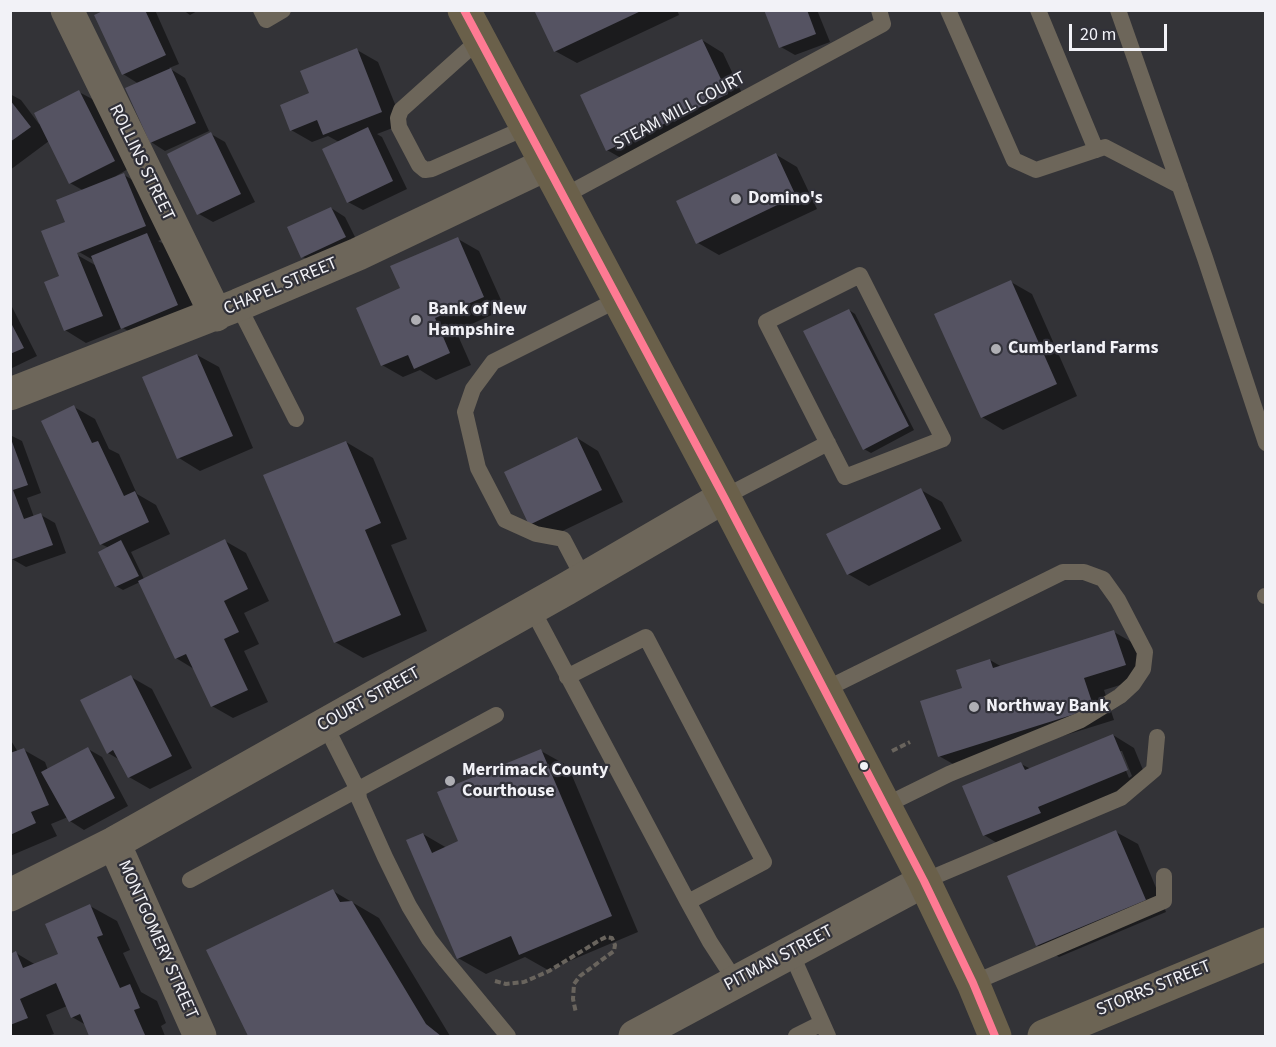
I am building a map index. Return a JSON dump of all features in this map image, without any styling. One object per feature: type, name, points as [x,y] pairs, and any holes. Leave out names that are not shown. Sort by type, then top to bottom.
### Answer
[{"type":"main road","points":[[464,10],[724,497],[924,881],[973,983],[995,1036]]},
{"type":"street","name":"ROLLINS STREET","points":[[67,10],[227,310]]},
{"type":"street","name":"CHAPEL STREET","points":[[10,394],[227,310],[358,254],[545,165]]},
{"type":"street","name":"COURT STREET","points":[[10,896],[114,843],[532,609],[724,497]]},
{"type":"street","name":"MONTGOMERY STREET","points":[[114,843],[200,1036]]},
{"type":"street","name":"PITMAN STREET","points":[[635,1036],[924,881]]},
{"type":"street","name":"STORRS STREET","points":[[1044,1036],[1266,944]]},
{"type":"lane","points":[[261,10],[266,20],[283,10]]},
{"type":"lane","name":"STEAM MILL COURT","points":[[562,197],[883,24],[879,10]]},
{"type":"lane","points":[[948,10],[1014,160],[1036,170],[1105,147],[1180,186]]},
{"type":"lane","points":[[1038,10],[1095,150]]},
{"type":"lane","points":[[1118,10],[1266,443]]},
{"type":"lane","points":[[479,40],[401,111],[398,118],[399,127],[419,165],[425,170],[525,128]]},
{"type":"lane","points":[[860,275],[943,440],[845,477],[828,443],[766,322],[860,275]]},
{"type":"lane","points":[[584,579],[562,539],[537,534],[505,520],[478,468],[465,412],[473,389],[493,362],[617,300]]},
{"type":"lane","points":[[227,310],[296,419]]},
{"type":"lane","points":[[724,497],[828,443]]},
{"type":"lane","points":[[825,690],[1063,572],[1084,572],[1103,579],[1118,600],[1145,652],[1143,669],[1133,684],[1120,696],[1081,720],[949,774],[884,806]]},
{"type":"lane","points":[[532,609],[688,902],[736,982]]},
{"type":"lane","points":[[567,677],[646,637],[764,862],[688,902]]},
{"type":"lane","points":[[190,880],[496,716]]},
{"type":"lane","points":[[325,725],[409,906],[429,939],[508,1036]]},
{"type":"lane","points":[[924,881],[1121,798],[1154,770],[1157,737]]},
{"type":"lane","points":[[973,983],[1164,901],[1164,876]]},
{"type":"lane","points":[[790,953],[825,1030],[796,1036]]},
{"type":"path","points":[[494,980],[506,984],[524,982],[549,971],[606,937],[612,938],[615,945],[614,951],[580,976],[574,984],[573,999],[576,1012]]},
{"type":"building","points":[[105,10],[145,10],[166,55],[122,75],[94,15]]},
{"type":"building","points":[[534,10],[643,10],[554,52]]},
{"type":"building","points":[[764,10],[807,10],[816,34],[779,48]]},
{"type":"building","points":[[702,39],[728,94],[606,151],[580,95]]},
{"type":"building","points":[[357,48],[382,112],[323,135],[317,120],[290,131],[280,105],[309,93],[300,71]]},
{"type":"building","points":[[171,68],[196,123],[150,143],[125,88]]},
{"type":"building","points":[[79,90],[115,161],[69,184],[34,113]]},
{"type":"building","points":[[10,100],[31,127],[10,142]]},
{"type":"building","points":[[368,127],[393,181],[347,203],[322,149]]},
{"type":"building","points":[[211,132],[241,194],[197,215],[167,154]]},
{"type":"building","name":"Domino's","points":[[776,153],[796,196],[696,244],[676,201]]},
{"type":"building","points":[[124,173],[146,226],[77,253],[103,316],[64,331],[44,282],[59,276],[41,231],[65,222],[56,200]]},
{"type":"building","points":[[331,207],[346,237],[301,258],[287,227]]},
{"type":"building","points":[[147,233],[178,305],[121,329],[91,256]]},
{"type":"building","points":[[458,237],[484,297],[435,318],[450,353],[414,369],[408,355],[381,366],[356,308],[400,288],[390,266]]},
{"type":"building","name":"Cumberland Farms","points":[[1011,280],[1057,384],[981,418],[934,314]]},
{"type":"building","points":[[849,309],[909,426],[863,450],[803,331]]},
{"type":"building","points":[[10,321],[24,348],[10,354]]},
{"type":"building","points":[[197,354],[233,436],[177,459],[142,377]]},
{"type":"building","points":[[74,405],[92,443],[98,441],[124,496],[135,491],[149,522],[100,545],[41,421]]},
{"type":"building","points":[[577,437],[602,490],[529,525],[504,472]]},
{"type":"building","points":[[11,439],[28,485],[13,490],[24,519],[41,513],[53,545],[10,560]]},
{"type":"building","points":[[346,441],[381,523],[365,530],[401,615],[334,643],[263,475]]},
{"type":"building","points":[[921,488],[941,529],[847,575],[826,534]]},
{"type":"building","points":[[225,539],[248,589],[224,601],[239,632],[224,639],[248,690],[211,707],[186,654],[175,659],[138,581]]},
{"type":"building","points":[[121,540],[139,576],[115,587],[98,552]]},
{"type":"building","points":[[1114,630],[1126,665],[1084,678],[1094,708],[938,757],[920,701],[962,688],[956,670],[990,659],[993,668]]},
{"type":"building","points":[[131,675],[172,756],[128,778],[113,750],[107,754],[80,700]]},
{"type":"building","points":[[1113,734],[1128,770],[1038,807],[1041,813],[983,836],[962,786],[1021,762],[1025,770]]},
{"type":"building","points":[[88,747],[115,798],[69,822],[41,772]]},
{"type":"building","points":[[24,748],[49,805],[31,812],[36,823],[10,835],[10,753]]},
{"type":"building","points":[[541,749],[612,916],[519,955],[511,936],[457,959],[406,840],[423,833],[432,853],[458,841],[437,792]]},
{"type":"building","points":[[1116,830],[1146,900],[1036,946],[1007,876]]},
{"type":"building","points":[[333,889],[340,902],[352,901],[426,1024],[441,1036],[248,1036],[206,950]]},
{"type":"building","points":[[90,904],[103,935],[97,937],[120,988],[130,984],[140,1008],[134,1010],[145,1035],[89,1036],[80,1014],[71,1018],[56,983],[20,999],[28,1018],[10,1025],[10,954],[16,951],[23,968],[58,954],[45,924]]},
{"type":"transit line","points":[[464,10],[724,497],[924,881],[973,983],[995,1036]]},
{"type":"place","name":"Domino's","points":[[736,199]]},
{"type":"place","name":"Bank of New Hampshire","points":[[416,320]]},
{"type":"place","name":"Cumberland Farms","points":[[996,349]]},
{"type":"place","name":"Northway Bank","points":[[974,707]]},
{"type":"place","name":"Merrimack County Courthouse","points":[[450,781]]}]
